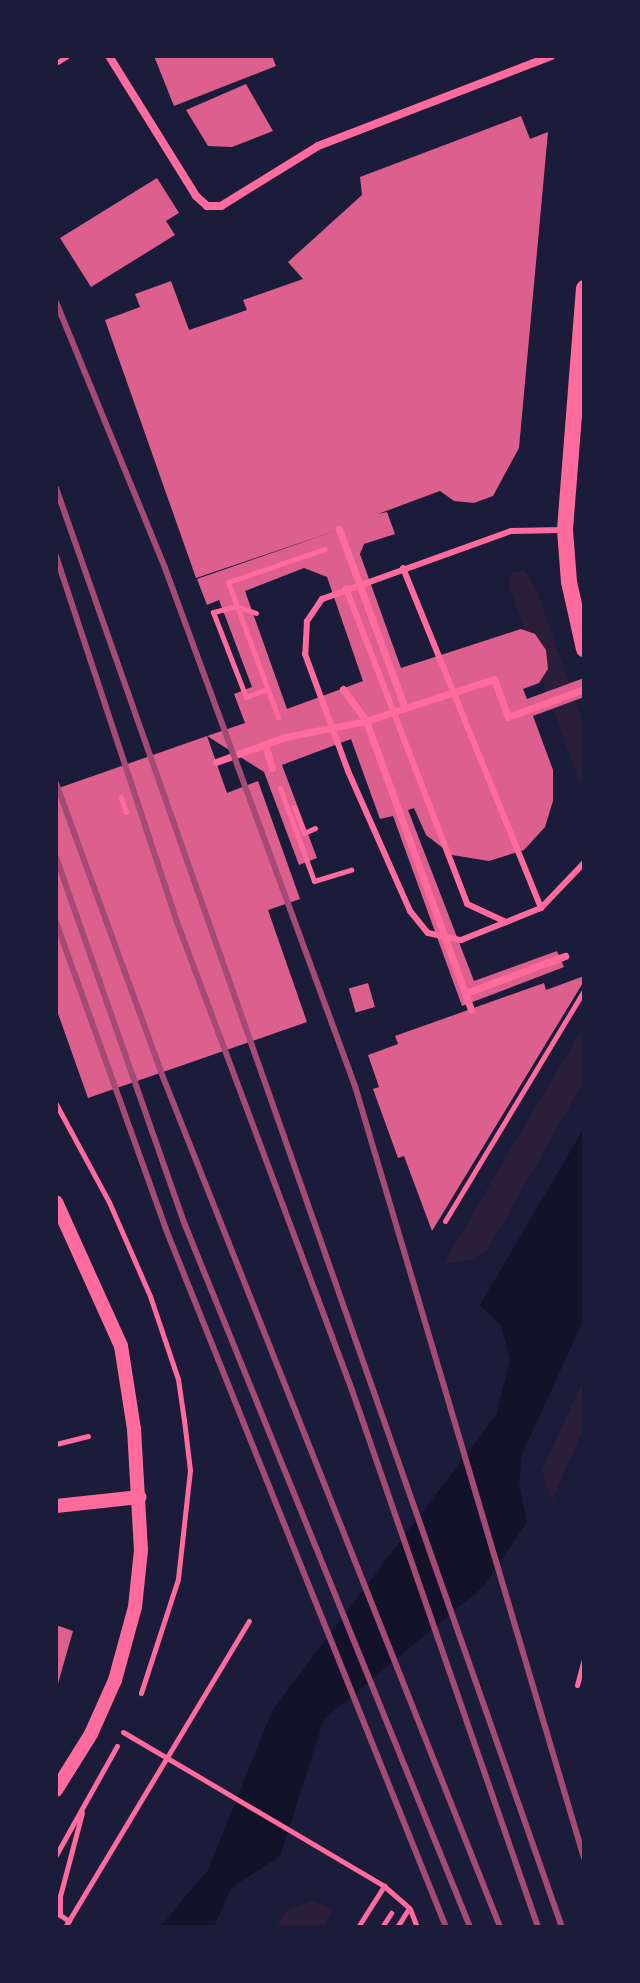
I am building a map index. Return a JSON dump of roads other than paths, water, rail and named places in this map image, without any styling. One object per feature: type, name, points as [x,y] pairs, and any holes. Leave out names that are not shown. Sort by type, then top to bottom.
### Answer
[{"type":"main road","points":[[584,288],[565,530],[569,582],[584,649]]},
{"type":"street","points":[[109,56],[196,196],[207,206],[221,206],[318,146],[551,56]]},
{"type":"street","points":[[339,529],[405,708]]},
{"type":"street","points":[[216,762],[285,737],[366,721],[494,679],[508,717],[584,689]]},
{"type":"street","points":[[343,689],[366,721],[471,1009]]},
{"type":"street","points":[[265,744],[272,768]]},
{"type":"street","points":[[466,993],[565,956]]},
{"type":"street","points":[[56,1202],[121,1346],[140,1497],[141,1550],[131,1628],[91,1734],[56,1790]]},
{"type":"street","points":[[56,1506],[140,1497]]},
{"type":"lane","points":[[565,530],[511,531],[322,599],[307,621],[305,654],[348,771],[410,911],[428,933],[461,940],[541,908],[584,863]]},
{"type":"lane","points":[[403,568],[541,908]]},
{"type":"lane","points":[[346,588],[467,904],[506,922]]},
{"type":"lane","points":[[571,879],[584,871]]},
{"type":"railway","points":[[56,302],[165,568],[355,1086],[584,1858]]},
{"type":"railway","points":[[56,488],[562,1927]]},
{"type":"railway","points":[[56,556],[177,922],[352,1390],[538,1927]]},
{"type":"railway","points":[[56,783],[161,1072],[500,1927]]},
{"type":"railway","points":[[56,857],[185,1225],[470,1927]]},
{"type":"railway","points":[[56,922],[167,1232],[446,1927]]}]
